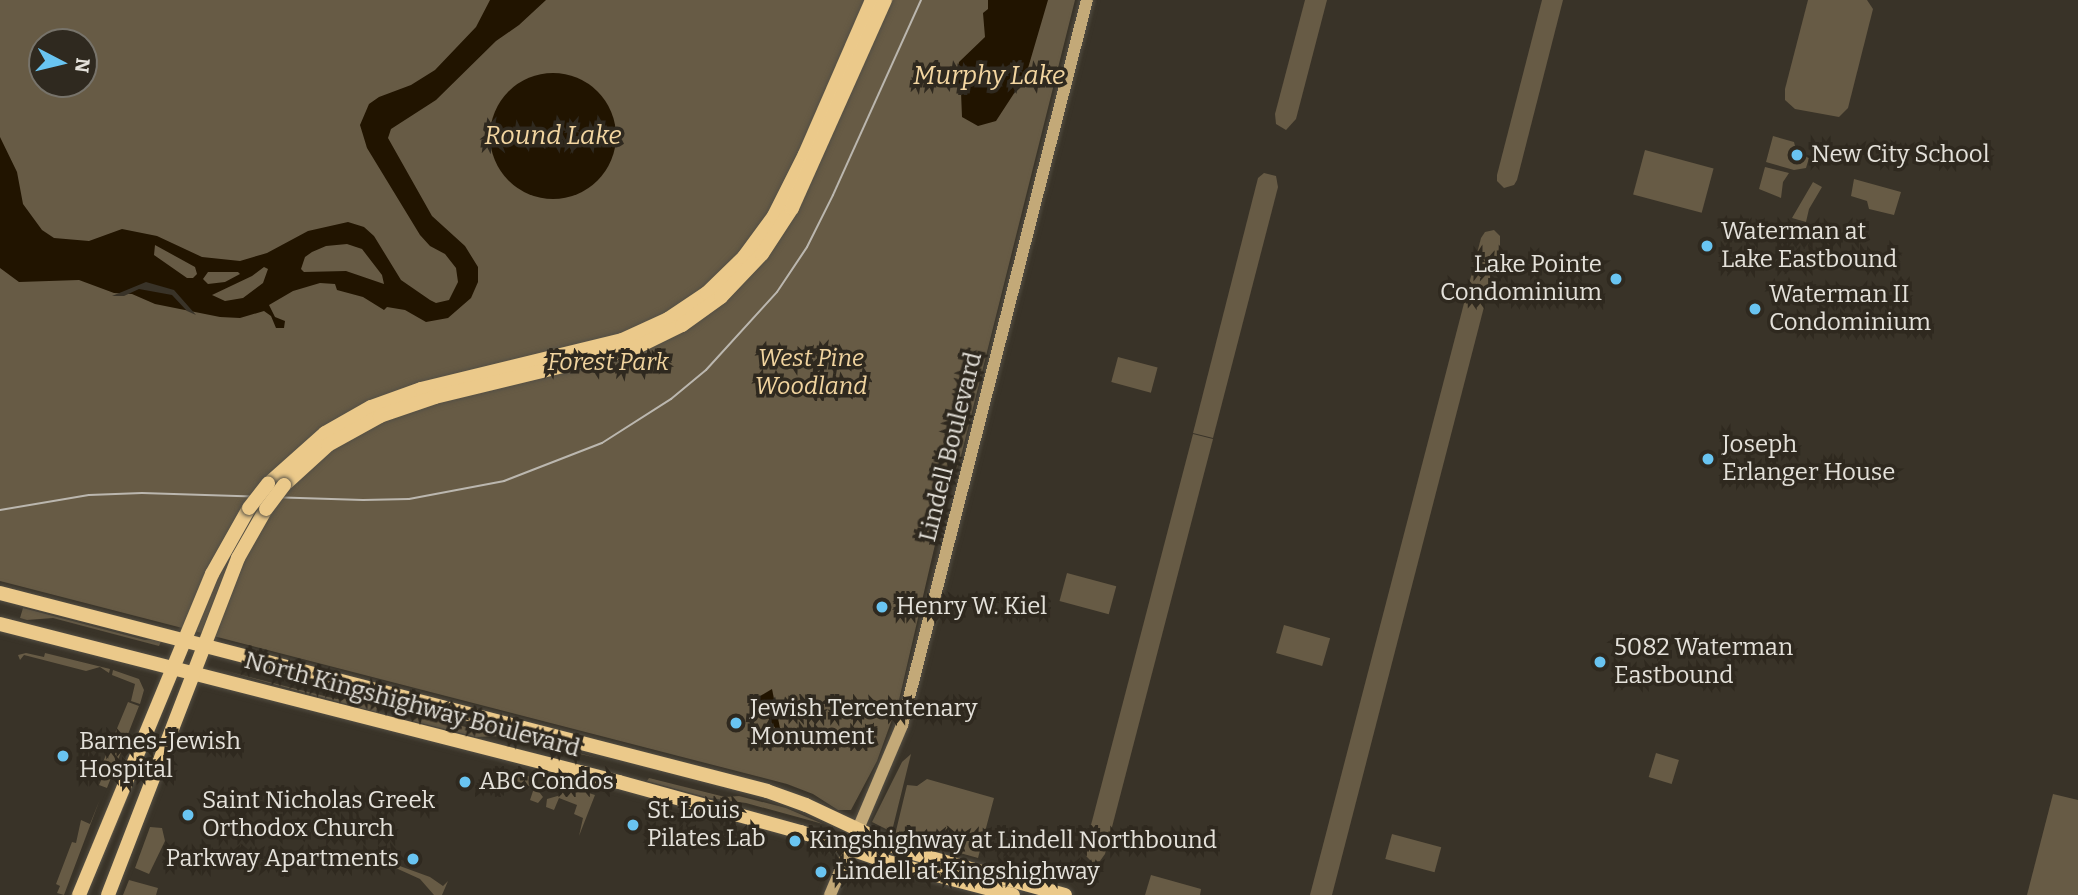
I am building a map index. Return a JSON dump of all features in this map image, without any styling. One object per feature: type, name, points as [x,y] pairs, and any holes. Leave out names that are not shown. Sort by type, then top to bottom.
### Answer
[{"type":"main road","points":[[79,895],[172,666],[221,554],[249,508],[268,484],[325,433],[371,407],[437,385],[622,340],[668,319],[707,293],[744,257],[774,216],[805,154],[872,0]]},
{"type":"main road","points":[[108,895],[238,558],[266,509],[284,485],[328,445],[380,416],[435,397],[616,355],[664,335],[721,297],[762,254],[792,208],[885,0]]},
{"type":"main road","name":"Lindell Boulevard","points":[[830,895],[904,717],[1087,0]]},
{"type":"main road","name":"North Kingshighway Boulevard","points":[[0,593],[184,639],[401,699],[788,797],[856,831],[924,857],[1065,895]]},
{"type":"main road","name":"North Kingshighway Boulevard","points":[[0,624],[619,782],[801,832],[849,849],[1013,895]]},
{"type":"green space","name":"Forest Park","points":[[0,0],[1075,0],[961,456],[940,523],[899,700],[877,761],[851,810],[838,810],[813,794],[787,784],[0,581]]},
{"type":"green space","points":[[1305,0],[1327,0],[1296,119],[1286,130],[1276,124],[1275,114]]},
{"type":"green space","points":[[1542,0],[1563,0],[1517,180],[1514,185],[1504,188],[1497,181],[1497,175]]},
{"type":"green space","points":[[1808,0],[1867,0],[1873,9],[1848,108],[1839,117],[1795,109],[1785,100],[1785,89]]},
{"type":"green space","points":[[1773,136],[1794,142],[1797,154],[1809,158],[1806,168],[1794,170],[1766,162]]},
{"type":"green space","points":[[1645,150],[1714,168],[1702,213],[1633,194]]},
{"type":"green space","points":[[1765,167],[1789,173],[1783,182],[1781,198],[1759,189]]},
{"type":"green space","points":[[1264,173],[1276,176],[1278,187],[1213,438],[1193,433],[1258,178]]},
{"type":"green space","points":[[1854,179],[1901,192],[1894,215],[1869,209],[1867,201],[1851,196]]},
{"type":"green space","points":[[1813,182],[1822,187],[1809,209],[1806,222],[1792,218]]},
{"type":"green space","points":[[1494,230],[1500,236],[1500,245],[1332,895],[1310,895],[1481,238],[1485,232]]},
{"type":"green space","points":[[1118,357],[1158,368],[1151,393],[1111,382]]},
{"type":"green space","points":[[1193,434],[1213,439],[1105,854],[1100,861],[1092,862],[1086,856],[1085,848]]},
{"type":"green space","points":[[1067,573],[1116,586],[1109,614],[1059,601]]},
{"type":"green space","points":[[23,608],[145,640],[162,639],[159,646],[53,618],[27,620],[20,618]]},
{"type":"green space","points":[[1284,625],[1330,638],[1322,666],[1276,653]]},
{"type":"green space","points":[[26,653],[44,657],[45,653],[110,669],[109,673],[100,667],[86,671],[24,655],[20,660],[18,655]]},
{"type":"green space","points":[[113,670],[139,679],[144,690],[140,704],[131,701],[135,684],[112,675]]},
{"type":"green space","points":[[222,670],[336,699],[363,697],[378,705],[376,712]]},
{"type":"green space","points":[[169,691],[171,691],[88,895]]},
{"type":"green space","points":[[128,702],[139,706],[107,788],[99,785],[108,765],[103,762]]},
{"type":"green space","points":[[416,714],[489,733],[506,733],[597,758],[505,736],[476,737],[413,721]]},
{"type":"green space","points":[[1656,753],[1679,760],[1672,784],[1649,777]]},
{"type":"green space","points":[[911,754],[892,832],[872,822],[902,762]]},
{"type":"green space","points":[[511,772],[536,778],[536,788],[543,797],[538,803],[530,800],[534,788],[509,778]]},
{"type":"green space","points":[[649,778],[725,797],[739,796],[786,808],[823,824],[746,803],[709,798],[647,781]]},
{"type":"green space","points":[[927,779],[994,798],[978,858],[895,835],[907,785],[917,786]]},
{"type":"green space","points":[[567,786],[595,795],[579,836],[583,818],[574,814],[577,805],[559,798],[554,810],[546,807],[547,799],[561,795]]},
{"type":"green space","points":[[2053,794],[2078,800],[2078,895],[2027,895]]},
{"type":"green space","points":[[100,799],[64,895],[57,893],[60,886],[56,884],[72,842],[76,843],[81,820],[90,824]]},
{"type":"green space","points":[[150,827],[162,828],[165,841],[149,874],[135,868]]},
{"type":"green space","points":[[1392,834],[1441,847],[1435,872],[1385,859]]},
{"type":"green space","points":[[386,861],[430,877],[443,886],[448,881],[442,895],[434,895],[420,879],[387,864]]},
{"type":"green space","points":[[1151,875],[1201,889],[1200,895],[1145,895]]},
{"type":"green space","points":[[129,880],[158,888],[156,895],[123,895]]},
{"type":"water","points":[[490,0],[546,0],[519,25],[496,41],[436,100],[391,129],[388,138],[432,216],[465,246],[478,267],[478,282],[471,298],[448,318],[426,322],[405,310],[387,307],[384,310],[363,297],[337,290],[335,284],[320,283],[293,291],[269,305],[275,317],[285,321],[284,328],[276,328],[271,316],[264,311],[240,318],[220,317],[155,304],[132,294],[114,293],[79,280],[19,282],[0,268],[0,137],[17,172],[23,204],[42,230],[54,238],[89,241],[122,229],[157,236],[202,257],[240,261],[267,253],[308,231],[348,222],[364,227],[374,236],[401,280],[436,303],[449,300],[458,282],[456,268],[445,254],[430,246],[420,235],[367,148],[360,125],[369,104],[379,97],[411,85],[435,70],[476,27]],"holes":[[[347,244],[362,249],[382,275],[384,284],[346,271],[304,272],[301,269],[305,257],[326,246]],[[155,245],[195,267],[197,274],[193,278],[187,278],[154,255]],[[264,267],[268,269],[263,283],[243,298],[225,301],[212,295],[252,276]],[[208,272],[240,274],[225,282],[208,284],[203,279]]]},
{"type":"water","name":"Murphy Lake","points":[[988,0],[1048,0],[1026,75],[996,121],[978,126],[962,117],[961,92],[956,76],[959,62],[985,37],[983,13],[988,9]]},
{"type":"water","name":"Round Lake","points":[[553,73],[577,78],[597,92],[611,112],[616,136],[611,160],[597,180],[577,194],[553,199],[529,194],[509,180],[495,160],[490,136],[495,112],[509,92],[529,78]]},
{"type":"water","points":[[772,689],[782,738],[755,699]]},
{"type":"pier","points":[[146,282],[174,290],[196,315],[187,311],[172,295],[139,289],[124,296],[112,296]]},
{"type":"tram line","points":[[0,510],[89,495],[142,493],[409,499],[504,481],[602,443],[671,399],[706,370],[777,292],[807,247],[833,195],[921,0]]},
{"type":"place","name":"New City School","points":[[1797,155]]},
{"type":"place","name":"Waterman at Lake Eastbound","points":[[1707,246]]},
{"type":"place","name":"Lake Pointe Condominium","points":[[1616,279]]},
{"type":"place","name":"Waterman II Condominium","points":[[1755,309]]},
{"type":"place","name":"Joseph Erlanger House","points":[[1708,459]]},
{"type":"place","name":"Henry W. Kiel","points":[[882,607]]},
{"type":"place","name":"5082 Waterman Eastbound","points":[[1600,662]]},
{"type":"place","name":"Jewish Tercentenary Monument","points":[[736,723]]},
{"type":"place","name":"Barnes-Jewish Hospital","points":[[63,756]]},
{"type":"place","name":"ABC Condos","points":[[465,782]]},
{"type":"place","name":"Saint Nicholas Greek Orthodox Church","points":[[188,815]]},
{"type":"place","name":"St. Louis Pilates Lab","points":[[633,825]]},
{"type":"place","name":"Kingshighway at Lindell Northbound","points":[[795,841]]},
{"type":"place","name":"Parkway Apartments","points":[[413,859]]},
{"type":"place","name":"Lindell at Kingshighway","points":[[821,872]]},
{"type":"park label","name":"West Pine Woodland","points":[[811,373]]}]
